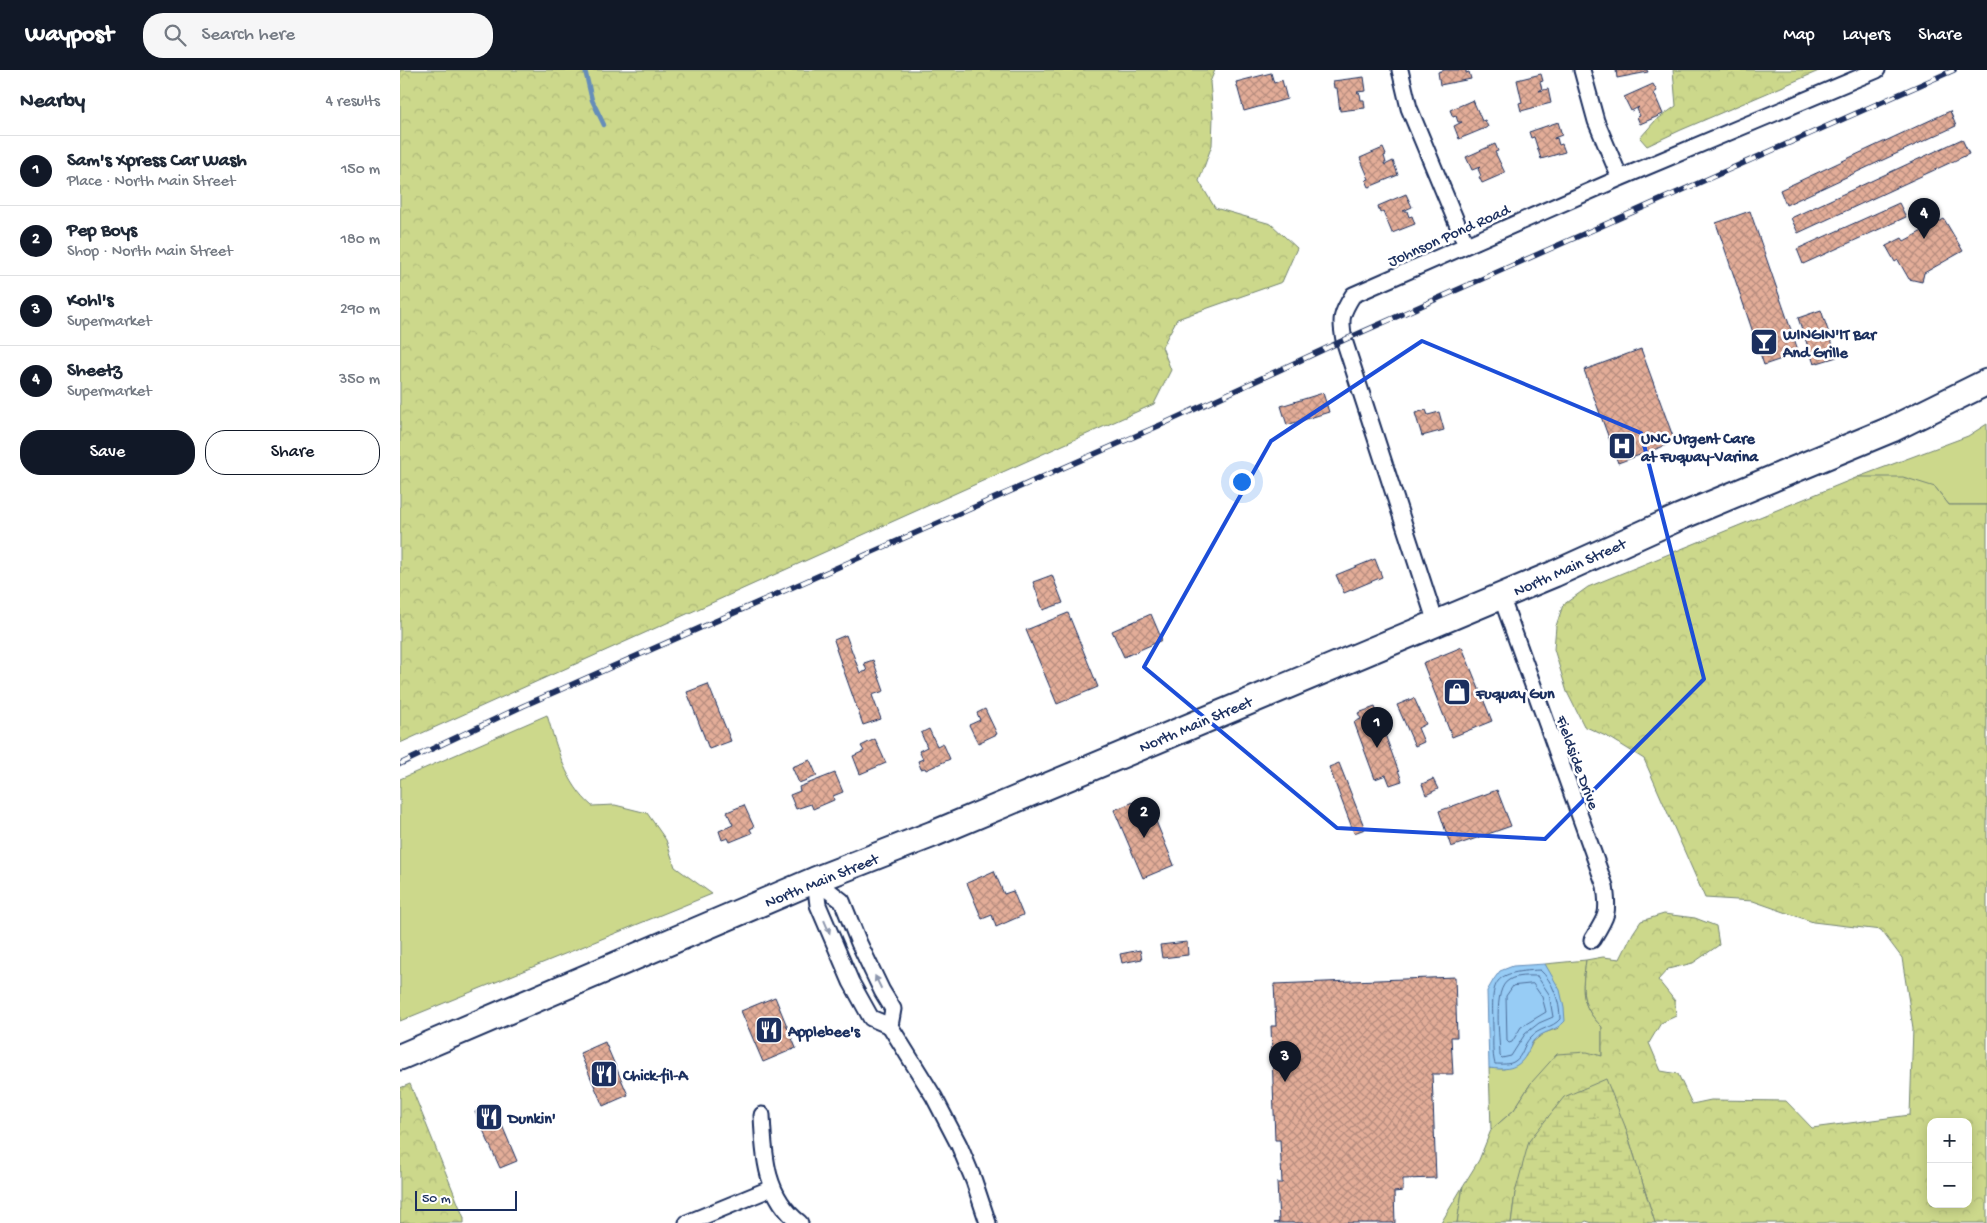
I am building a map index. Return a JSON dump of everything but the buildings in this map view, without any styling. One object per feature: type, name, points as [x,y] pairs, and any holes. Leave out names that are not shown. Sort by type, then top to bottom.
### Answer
[{"type":"highway","name":"North Main Street","points":[[400,1056],[815,880],[933,834],[1184,727],[1436,624],[1680,517],[1892,429],[1987,382]]},
{"type":"street","points":[[1400,70],[1409,108],[1466,245]]},
{"type":"street","points":[[1582,70],[1596,120],[1620,178]]},
{"type":"street","name":"Johnson Pond Road","points":[[1436,624],[1340,322],[1344,309],[1353,296],[1620,178],[1877,70]]},
{"type":"street","name":"Fieldside Drive","points":[[1501,596],[1605,886],[1608,910],[1592,940]]},
{"type":"street","points":[[815,880],[842,901],[859,943],[882,990],[894,1009],[890,1026]]},
{"type":"street","points":[[815,880],[818,905],[851,982],[871,1018],[890,1026],[934,1097],[959,1145],[974,1181],[988,1223]]},
{"type":"street","points":[[762,1115],[765,1164],[772,1188],[783,1206],[800,1223]]},
{"type":"street","points":[[687,1223],[772,1188]]},
{"type":"highlighted area","points":[[1422,341],[1641,433],[1704,679],[1545,839],[1337,828],[1144,667],[1271,441]]},
{"type":"green space","points":[[400,70],[1215,70],[1210,82],[1213,117],[1212,145],[1199,181],[1215,208],[1271,224],[1297,248],[1282,282],[1177,319],[1162,347],[1171,370],[1154,404],[400,743]]},
{"type":"green space","points":[[1673,70],[1821,70],[1647,146],[1640,138],[1655,121],[1676,106]]},
{"type":"green space","points":[[1987,424],[1987,505],[1949,505],[1935,487],[1858,477],[1968,436]]},
{"type":"green space","points":[[1858,477],[1903,477],[1935,487],[1949,505],[1987,505],[1987,1223],[1655,1223],[1625,1126],[1515,1193],[1511,1223],[1457,1223],[1463,1186],[1479,1160],[1491,1130],[1514,1110],[1531,1083],[1557,1054],[1587,1052],[1602,1056],[1602,1027],[1589,1011],[1584,996],[1586,960],[1603,957],[1620,959],[1641,921],[1664,914],[1695,918],[1716,926],[1719,945],[1693,963],[1668,969],[1658,980],[1675,1001],[1676,1016],[1661,1023],[1649,1043],[1661,1071],[1678,1074],[1692,1104],[1711,1100],[1786,1101],[1812,1128],[1910,1115],[1913,1028],[1902,958],[1881,930],[1813,922],[1753,901],[1705,898],[1644,759],[1612,739],[1584,726],[1567,692],[1554,649],[1556,626],[1563,605],[1588,587]]},
{"type":"green space","points":[[547,715],[563,765],[583,797],[592,806],[615,805],[647,813],[666,840],[675,867],[712,894],[400,1021],[400,779]]},
{"type":"green space","points":[[1586,960],[1584,996],[1589,1011],[1602,1027],[1602,1056],[1531,1083],[1514,1110],[1491,1130],[1489,1068],[1504,1069],[1525,1057],[1533,1042],[1544,1033],[1559,1028],[1550,976],[1545,964]]},
{"type":"green space","points":[[1606,1079],[1625,1126],[1655,1223],[1592,1223],[1586,1221],[1583,1223],[1511,1223],[1515,1193],[1529,1141],[1564,1097]]},
{"type":"green space","points":[[410,1084],[464,1218],[464,1223],[400,1223],[400,1088]]},
{"type":"green space","points":[[1463,1186],[1457,1223],[1441,1223]]},
{"type":"water","points":[[1545,964],[1560,990],[1565,1021],[1533,1041],[1519,1064],[1505,1069],[1489,1068],[1487,991],[1500,971],[1513,966]]},
{"type":"waterway","points":[[585,70],[592,100],[604,125]]},
{"type":"railway","points":[[400,764],[523,706],[1165,423],[1344,340],[1954,70]]},
{"type":"place","name":"Sheetz","points":[[1924,239]]},
{"type":"place","name":"WINGIN'IT Bar And Grille","points":[[1764,342]]},
{"type":"place","name":"UNC Urgent Care at Fuquay-Varina","points":[[1622,446]]},
{"type":"place","name":"Fuquay Gun","points":[[1457,692]]},
{"type":"place","name":"Sam's Xpress Car Wash","points":[[1377,748]]},
{"type":"place","name":"Pep Boys","points":[[1144,838]]},
{"type":"place","name":"Applebee's","points":[[769,1030]]},
{"type":"place","name":"Chick-fil-A","points":[[604,1074]]},
{"type":"place","name":"Kohl's","points":[[1285,1082]]},
{"type":"place","name":"Dunkin'","points":[[489,1117]]}]
